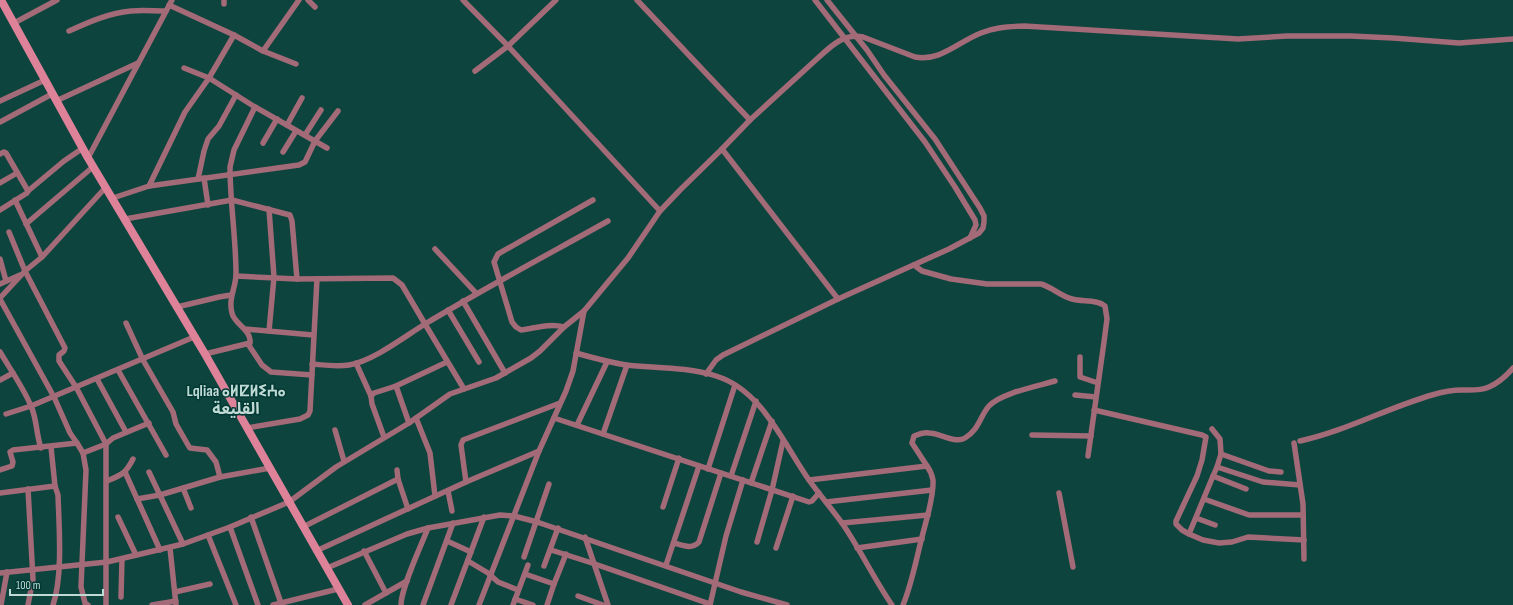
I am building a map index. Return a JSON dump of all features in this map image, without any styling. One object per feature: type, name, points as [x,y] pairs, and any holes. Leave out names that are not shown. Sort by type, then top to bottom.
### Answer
[{"type":"main road","points":[[1,0],[88,158],[205,354],[348,605]]},
{"type":"street","points":[[14,23],[57,0]]},
{"type":"street","points":[[263,51],[299,0]]},
{"type":"street","points":[[308,0],[315,7]]},
{"type":"street","points":[[463,0],[508,46],[660,211]]},
{"type":"street","points":[[475,71],[508,46],[556,0]]},
{"type":"street","points":[[637,0],[750,120]]},
{"type":"street","points":[[815,0],[925,142],[955,187],[975,220],[976,225],[969,238]]},
{"type":"street","points":[[706,374],[716,360],[723,355],[838,299],[914,265],[979,233],[983,228],[984,216],[980,208],[935,139],[884,75],[856,35],[827,0]]},
{"type":"street","points":[[88,158],[170,3],[263,51],[296,64]]},
{"type":"street","points":[[69,31],[99,18],[114,14],[132,11],[166,11]]},
{"type":"street","points":[[0,573],[107,562],[122,559],[170,548],[230,527],[290,502],[344,462],[409,423],[450,394],[488,382],[520,365],[540,351],[584,310],[628,258],[660,211],[680,190],[750,120],[830,47],[845,38],[856,35],[871,39],[915,58],[922,59],[938,56],[987,30],[1024,26],[1238,39],[1288,36],[1357,36],[1404,38],[1459,43],[1513,39]]},
{"type":"street","points":[[149,186],[185,112],[209,78],[234,35]]},
{"type":"street","points":[[0,122],[54,97],[138,63]]},
{"type":"street","points":[[184,68],[209,78],[255,107],[327,148]]},
{"type":"street","points":[[0,101],[45,80]]},
{"type":"street","points":[[208,205],[201,179],[204,151],[208,139],[219,126],[236,95]]},
{"type":"street","points":[[287,125],[302,98]]},
{"type":"street","points":[[205,354],[248,344],[251,339],[232,313],[231,295],[236,276],[230,167],[234,150],[255,107]]},
{"type":"street","points":[[305,135],[320,110]]},
{"type":"street","points":[[113,198],[149,186],[299,165],[305,162],[315,141],[338,111]]},
{"type":"street","points":[[263,143],[277,119]]},
{"type":"street","points":[[283,152],[296,131]]},
{"type":"street","points":[[0,210],[27,193],[64,161],[83,148]]},
{"type":"street","points":[[722,149],[838,299]]},
{"type":"street","points":[[0,154],[4,152],[6,153],[28,191]]},
{"type":"street","points":[[26,224],[94,166]]},
{"type":"street","points":[[0,183],[18,174]]},
{"type":"street","points":[[88,605],[85,603],[81,587],[86,470],[83,453],[70,433],[54,396],[0,299],[23,273],[42,257],[106,187]]},
{"type":"street","points":[[15,200],[42,257]]},
{"type":"street","points":[[125,219],[232,200],[286,214],[290,216],[292,220],[297,279]]},
{"type":"street","points":[[564,327],[544,325],[521,330],[516,327],[512,322],[501,281],[494,262],[498,254],[593,200]]},
{"type":"street","points":[[269,209],[274,277],[269,331]]},
{"type":"street","points":[[312,364],[341,366],[356,363],[372,357],[476,293],[501,281],[608,221]]},
{"type":"street","points":[[8,232],[23,273],[65,348],[59,355],[59,361],[76,387],[106,444],[106,605]]},
{"type":"street","points":[[435,249],[476,293]]},
{"type":"street","points":[[0,259],[6,281]]},
{"type":"street","points":[[914,265],[922,271],[951,279],[987,284],[1041,284],[1048,286],[1062,296],[1102,304],[1105,306],[1107,319],[1088,456]]},
{"type":"street","points":[[0,284],[23,273]]},
{"type":"street","points":[[236,276],[297,279],[393,278],[402,285],[464,389]]},
{"type":"street","points":[[247,428],[300,419],[308,415],[310,411],[317,279]]},
{"type":"street","points":[[177,307],[231,295]]},
{"type":"street","points":[[463,301],[505,373]]},
{"type":"street","points":[[448,310],[479,362]]},
{"type":"street","points":[[480,605],[539,452],[573,371],[584,310]]},
{"type":"street","points":[[126,323],[143,360],[173,412],[176,424],[188,445],[190,448],[207,450],[216,462],[220,477]]},
{"type":"street","points":[[245,329],[313,335]]},
{"type":"street","points":[[6,414],[31,406],[97,379],[194,337]]},
{"type":"street","points":[[248,344],[262,365],[271,372],[312,375]]},
{"type":"street","points":[[0,352],[31,406],[41,448]]},
{"type":"street","points":[[576,353],[607,362],[717,376],[735,386],[756,401],[772,421],[783,441],[809,480],[842,523],[892,605]]},
{"type":"street","points":[[1080,357],[1080,377],[1098,383]]},
{"type":"street","points":[[371,396],[374,393],[396,386],[447,362]]},
{"type":"street","points":[[577,425],[607,362]]},
{"type":"street","points":[[356,363],[371,396],[372,404],[384,437]]},
{"type":"street","points":[[603,434],[627,365]]},
{"type":"street","points":[[1304,559],[1303,504],[1297,442],[1344,429],[1393,407],[1431,395],[1446,391],[1471,391],[1488,388],[1513,368]]},
{"type":"street","points":[[118,370],[166,455]]},
{"type":"street","points":[[0,380],[12,373]]},
{"type":"street","points":[[97,379],[126,432]]},
{"type":"street","points":[[903,605],[909,591],[928,515],[933,480],[931,471],[912,443],[914,436],[920,433],[930,433],[953,439],[962,439],[977,427],[990,404],[1010,394],[1055,382]]},
{"type":"street","points":[[396,386],[409,423]]},
{"type":"street","points":[[708,469],[735,386]]},
{"type":"street","points":[[1075,395],[1096,397]]},
{"type":"street","points":[[731,476],[756,401]]},
{"type":"street","points":[[466,482],[461,444],[463,440],[560,403]]},
{"type":"street","points":[[1094,410],[1206,437],[1202,460],[1197,476],[1176,521],[1176,524],[1180,529],[1203,540],[1219,543],[1232,542],[1248,537],[1304,540]]},
{"type":"street","points":[[416,418],[430,453],[435,496]]},
{"type":"street","points":[[554,418],[810,502],[812,502],[819,493]]},
{"type":"street","points":[[752,482],[772,421]]},
{"type":"street","points":[[83,453],[106,444],[113,438],[126,432],[149,423]]},
{"type":"street","points":[[335,430],[344,462]]},
{"type":"street","points":[[1189,534],[1221,454],[1220,439],[1212,430]]},
{"type":"street","points":[[1032,435],[1091,436]]},
{"type":"street","points":[[756,542],[772,490],[783,441]]},
{"type":"street","points":[[0,470],[12,466],[13,462],[10,452],[13,450],[77,443]]},
{"type":"street","points":[[51,447],[58,500],[59,567],[57,595],[53,605]]},
{"type":"street","points":[[316,550],[408,510],[466,482],[539,452]]},
{"type":"street","points":[[1221,454],[1269,471],[1281,472]]},
{"type":"street","points":[[663,507],[679,458]]},
{"type":"street","points":[[107,481],[121,476],[133,459]]},
{"type":"street","points":[[666,565],[699,466]]},
{"type":"street","points":[[809,480],[927,466]]},
{"type":"street","points":[[1217,467],[1263,482],[1300,485]]},
{"type":"street","points":[[137,499],[160,495],[220,477],[270,468]]},
{"type":"street","points":[[397,470],[398,480],[408,510]]},
{"type":"street","points":[[125,472],[160,550]]},
{"type":"street","points":[[149,472],[183,544]]},
{"type":"street","points":[[674,543],[694,546],[699,542],[721,473]]},
{"type":"street","points":[[1213,476],[1246,489]]},
{"type":"street","points":[[303,527],[398,480]]},
{"type":"street","points":[[550,550],[566,554],[710,605],[726,536],[743,480]]},
{"type":"street","points":[[524,557],[549,484]]},
{"type":"street","points":[[0,493],[55,486]]},
{"type":"street","points":[[183,488],[191,508]]},
{"type":"street","points":[[28,489],[33,579],[28,605]]},
{"type":"street","points":[[826,502],[932,490]]},
{"type":"street","points":[[448,491],[452,511]]},
{"type":"street","points":[[1058,493],[1073,567]]},
{"type":"street","points":[[776,548],[793,496]]},
{"type":"street","points":[[1204,499],[1249,515],[1303,516]]},
{"type":"street","points":[[327,568],[364,551],[407,534],[428,528],[484,517],[500,515],[514,516],[558,528],[741,592],[787,605]]},
{"type":"street","points":[[842,523],[928,515]]},
{"type":"street","points":[[118,517],[136,556]]},
{"type":"street","points":[[251,517],[281,603]]},
{"type":"street","points":[[450,605],[484,517]]},
{"type":"street","points":[[1196,518],[1215,525]]},
{"type":"street","points":[[423,605],[453,523]]},
{"type":"street","points":[[230,527],[258,605]]},
{"type":"street","points":[[401,605],[407,581],[428,528]]},
{"type":"street","points":[[544,566],[558,528]]},
{"type":"street","points":[[208,535],[236,605]]},
{"type":"street","points":[[584,537],[608,605]]},
{"type":"street","points":[[857,548],[922,539]]},
{"type":"street","points":[[447,541],[471,552]]},
{"type":"street","points":[[152,605],[176,603],[170,548]]},
{"type":"street","points":[[364,551],[386,593]]},
{"type":"street","points":[[548,605],[554,584],[566,554]]},
{"type":"street","points":[[122,559],[122,597]]},
{"type":"street","points":[[468,561],[488,572],[490,576],[498,582],[518,590]]},
{"type":"street","points":[[513,605],[528,565]]},
{"type":"street","points":[[1,605],[7,572]]},
{"type":"street","points":[[524,574],[554,584]]},
{"type":"street","points":[[365,605],[407,581]]},
{"type":"street","points":[[175,592],[210,584]]},
{"type":"street","points":[[273,605],[338,589]]},
{"type":"street","points":[[578,596],[603,605]]},
{"type":"street","points":[[515,599],[533,605]]},
{"type":"district","name":"Lqliaa ⴰⵍⵇⵍⵉⵄⴰ القليعة","points":[[236,400]]}]
